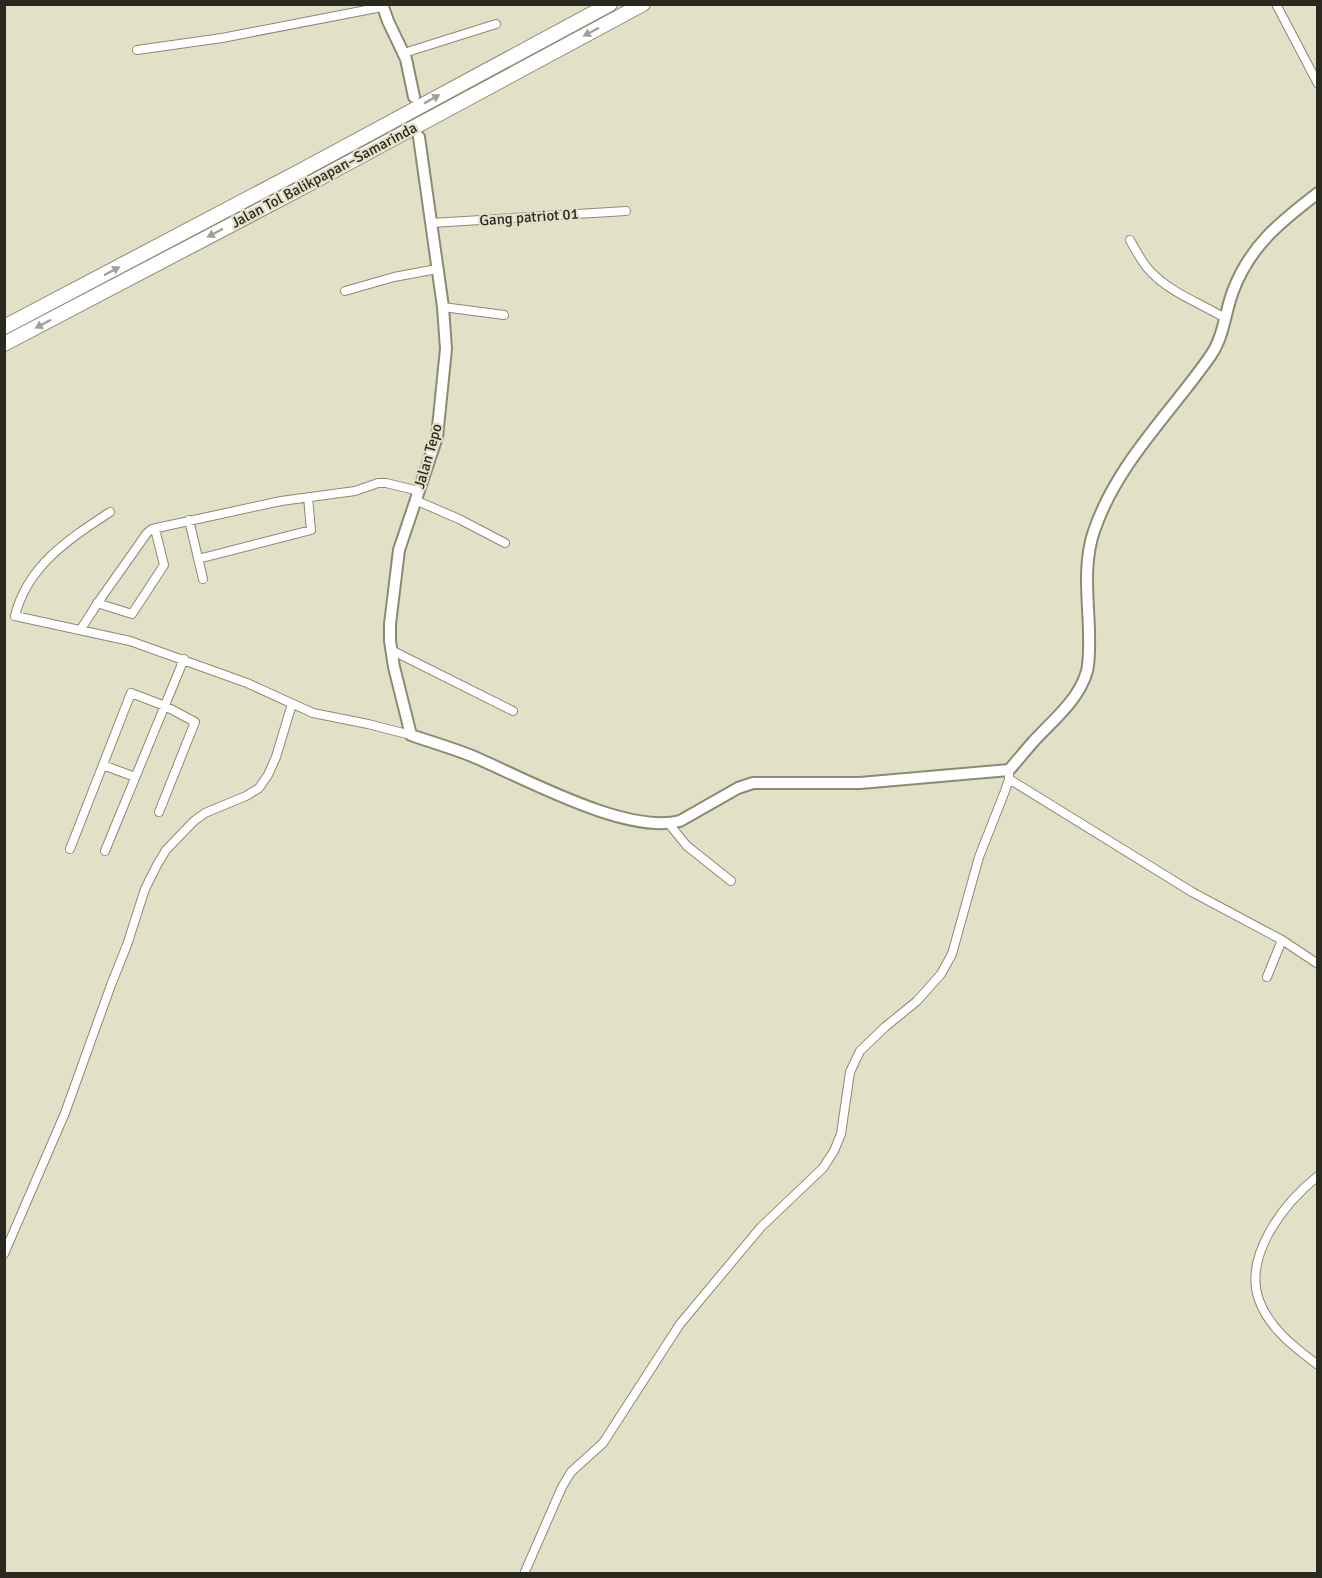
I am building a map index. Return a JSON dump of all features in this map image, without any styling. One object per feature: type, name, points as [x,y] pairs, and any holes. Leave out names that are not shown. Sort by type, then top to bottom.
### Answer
[{"type":"highway","name":"Jalan Tol Balikpapan–Samarinda","points":[[4,327],[294,175],[610,4]]},
{"type":"highway","name":"Jalan Tol Balikpapan–Samarinda","points":[[4,344],[312,183],[643,4]]},
{"type":"street","points":[[1276,4],[1317,84]]},
{"type":"street","points":[[137,50],[263,30],[382,6],[405,53],[414,97]]},
{"type":"street","points":[[405,53],[496,24]]},
{"type":"street","name":"Jalan Tepo","points":[[411,735],[391,650],[390,624],[398,557],[429,465],[440,421],[446,349],[443,307],[419,137]]},
{"type":"street","points":[[524,1574],[562,1487],[571,1472],[603,1443],[680,1324],[713,1282],[762,1227],[823,1168],[834,1151],[841,1134],[850,1072],[860,1051],[917,1001],[941,974],[952,954],[979,857],[1009,774],[1078,692],[1087,670],[1089,552],[1094,531],[1117,483],[1140,446],[1215,348],[1240,274],[1254,250],[1317,193]]},
{"type":"street","name":"Gang patriot 01","points":[[431,224],[626,211]]},
{"type":"street","points":[[1130,240],[1143,262],[1160,280],[1179,294],[1224,318]]},
{"type":"street","points":[[345,291],[394,277],[437,269]]},
{"type":"street","points":[[443,307],[504,315]]},
{"type":"street","points":[[81,629],[147,533],[189,520],[281,501],[355,491],[378,483],[386,483],[417,495],[505,543]]},
{"type":"street","points":[[198,559],[311,530],[308,497]]},
{"type":"street","points":[[110,513],[65,543],[36,572],[25,586],[15,616],[112,636],[184,659],[313,712],[411,735],[457,750],[614,816],[636,822],[669,824],[680,821],[738,788],[753,783],[860,783],[1009,774],[1192,892],[1282,940],[1317,964]]},
{"type":"street","points":[[189,520],[203,579]]},
{"type":"street","points":[[97,603],[132,614],[164,566],[155,529]]},
{"type":"street","points":[[391,650],[513,711]]},
{"type":"street","points":[[105,851],[184,659]]},
{"type":"street","points":[[70,849],[131,693],[165,706],[193,720],[195,724],[159,812]]},
{"type":"street","points":[[4,1254],[65,1113],[146,889],[157,865],[166,850],[194,821],[205,813],[259,788],[276,757],[293,704]]},
{"type":"street","points":[[103,765],[135,777]]},
{"type":"street","points":[[669,824],[687,846],[731,881]]},
{"type":"street","points":[[1268,977],[1282,940]]},
{"type":"street","points":[[1317,1176],[1287,1204],[1275,1221],[1260,1254],[1256,1282],[1259,1299],[1277,1330],[1317,1365]]}]
